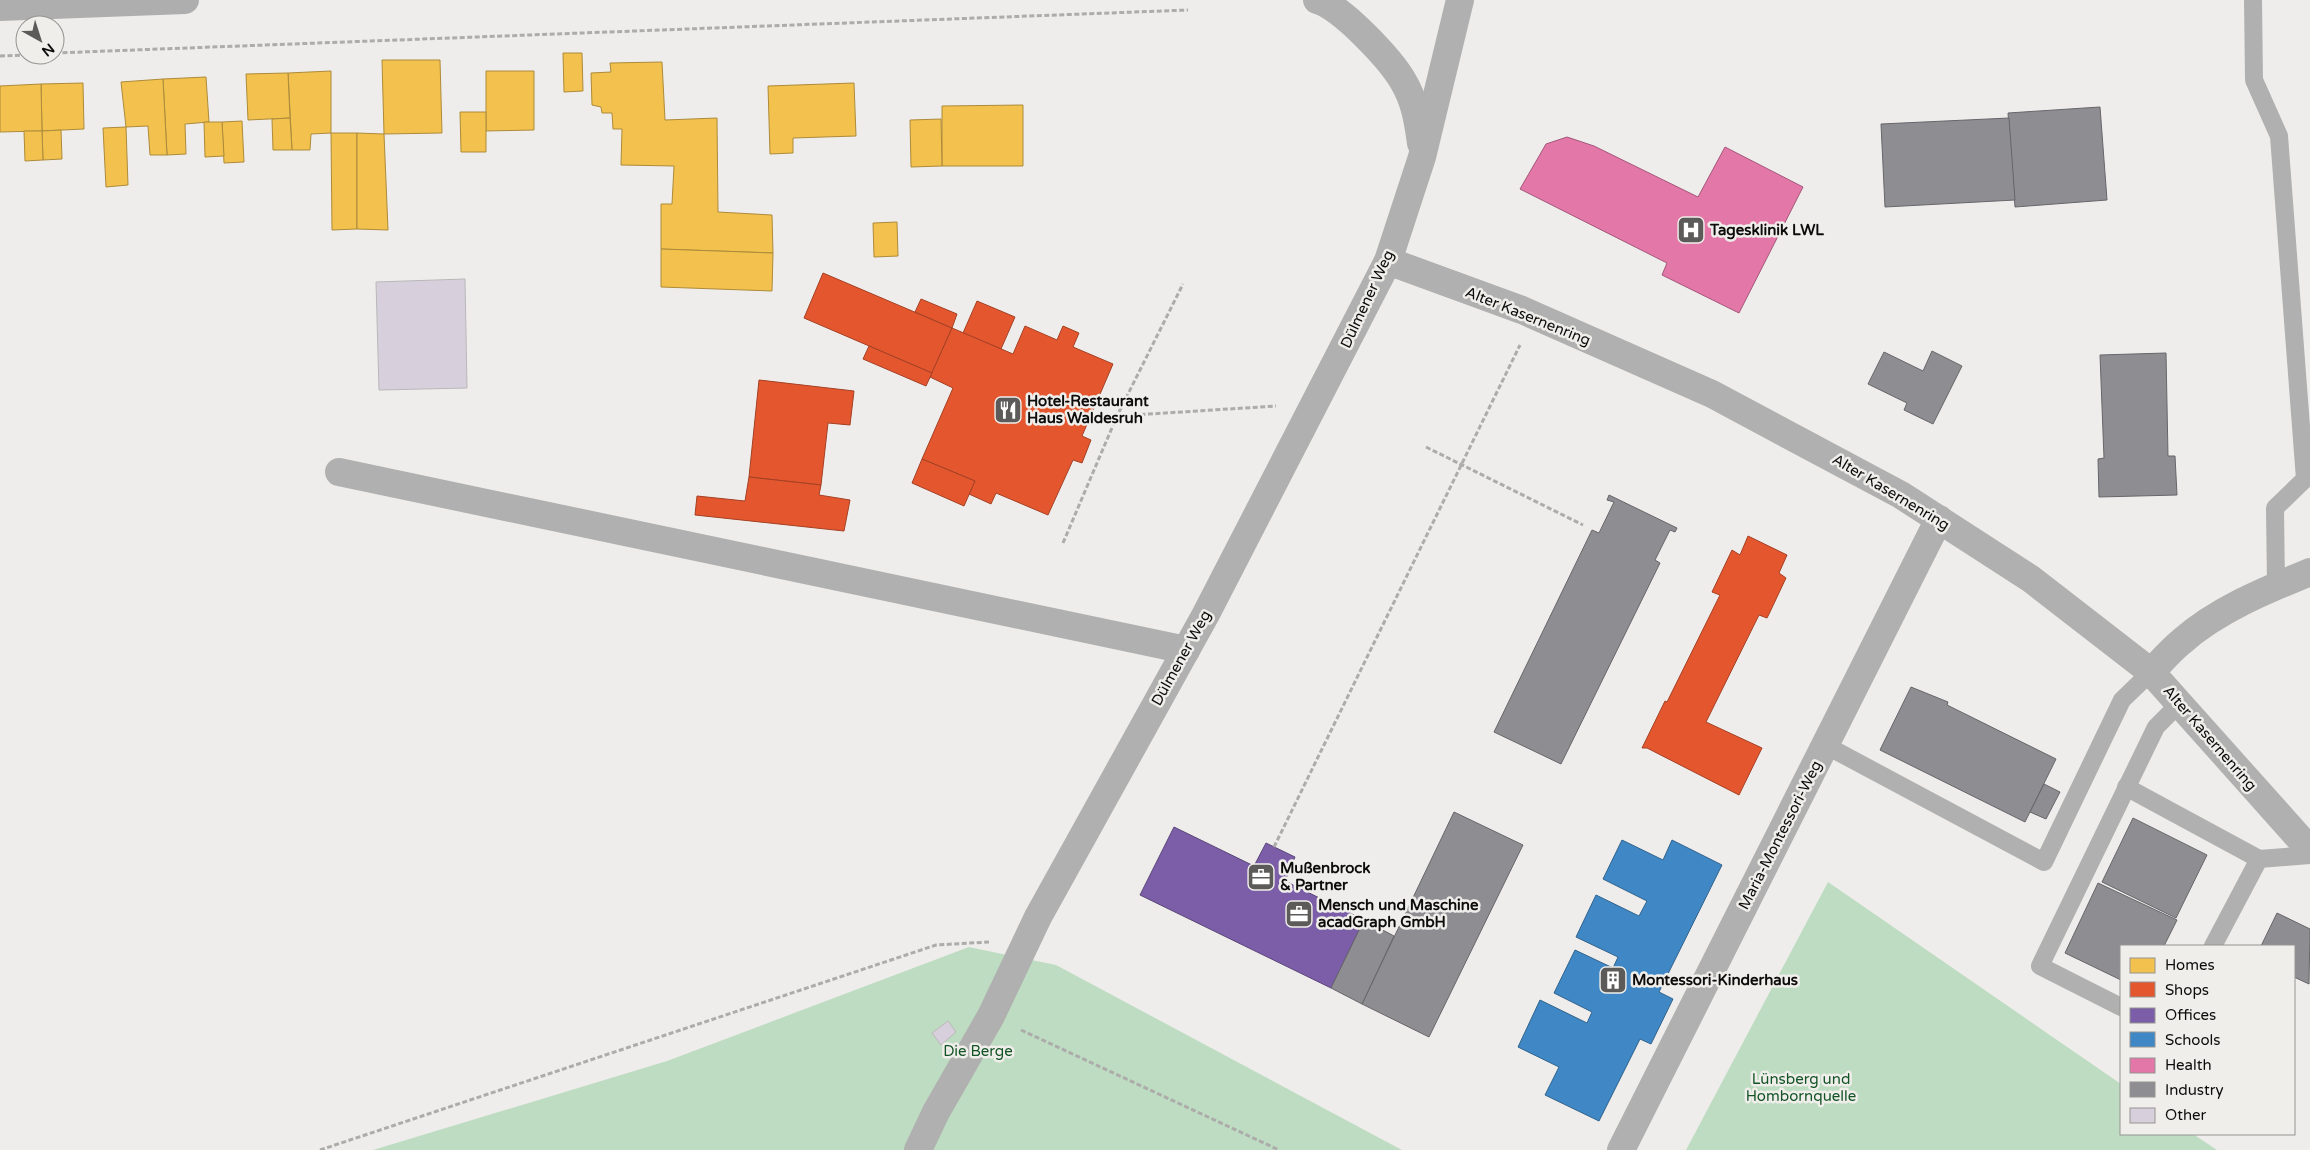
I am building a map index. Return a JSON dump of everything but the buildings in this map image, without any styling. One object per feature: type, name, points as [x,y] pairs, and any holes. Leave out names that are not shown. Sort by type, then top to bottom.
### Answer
[{"type":"main road","points":[[0,7],[185,0]]},
{"type":"street","name":"Dülmener Weg","points":[[1317,0],[1324,2],[1356,25],[1403,80],[1418,114],[1422,157]]},
{"type":"street","name":"Dülmener Weg","points":[[918,1150],[936,1112],[991,1016],[1027,940],[1186,650],[1388,261],[1422,157],[1460,0]]},
{"type":"street","name":"Alter Kasernenring","points":[[1388,261],[1522,310],[1534,317],[1712,394],[1850,466],[1939,519],[2031,579],[2151,672],[2310,850]]},
{"type":"street","points":[[339,472],[1186,650]]},
{"type":"street","name":"Maria-Montessori-Weg","points":[[1621,1150],[1939,519]]},
{"type":"street","points":[[2151,672],[2182,641],[2212,620],[2276,586],[2310,572]]},
{"type":"lane","points":[[2253,0],[2254,80],[2279,136],[2305,479],[2276,508],[2276,586]]},
{"type":"lane","points":[[1825,745],[2044,862],[2122,700],[2151,672]]},
{"type":"lane","points":[[2120,1006],[2040,966],[2156,727],[2180,703]]},
{"type":"lane","points":[[2126,787],[2260,859],[2310,855]]},
{"type":"lane","points":[[2214,945],[2260,859]]},
{"type":"path","points":[[65,53],[1188,10]]},
{"type":"path","points":[[0,56],[15,55]]},
{"type":"path","points":[[1063,543],[1117,416],[1183,284]]},
{"type":"path","points":[[1274,847],[1534,317]]},
{"type":"path","points":[[1117,416],[1315,404]]},
{"type":"path","points":[[1426,446],[1582,525]]},
{"type":"path","points":[[320,1150],[936,946],[1027,940]]},
{"type":"path","points":[[991,1016],[1279,1150]]},
{"type":"green space","name":"Lünsberg und Hombornquelle","points":[[1828,882],[2120,1083],[2120,1135],[2194,1135],[2217,1150],[1686,1150]]},
{"type":"green space","name":"Die Berge","points":[[969,947],[1056,965],[1402,1150],[373,1150],[667,1061]]},
{"type":"place","name":"Tagesklinik LWL","points":[[1691,230]]},
{"type":"place","name":"Hotel-Restaurant Haus Waldesruh","points":[[1008,410]]},
{"type":"place","name":"Mußenbrock & Partner","points":[[1261,877]]},
{"type":"place","name":"Mensch und Maschine acadGraph GmbH","points":[[1299,914]]},
{"type":"place","name":"Montessori-Kinderhaus","points":[[1613,980]]}]
